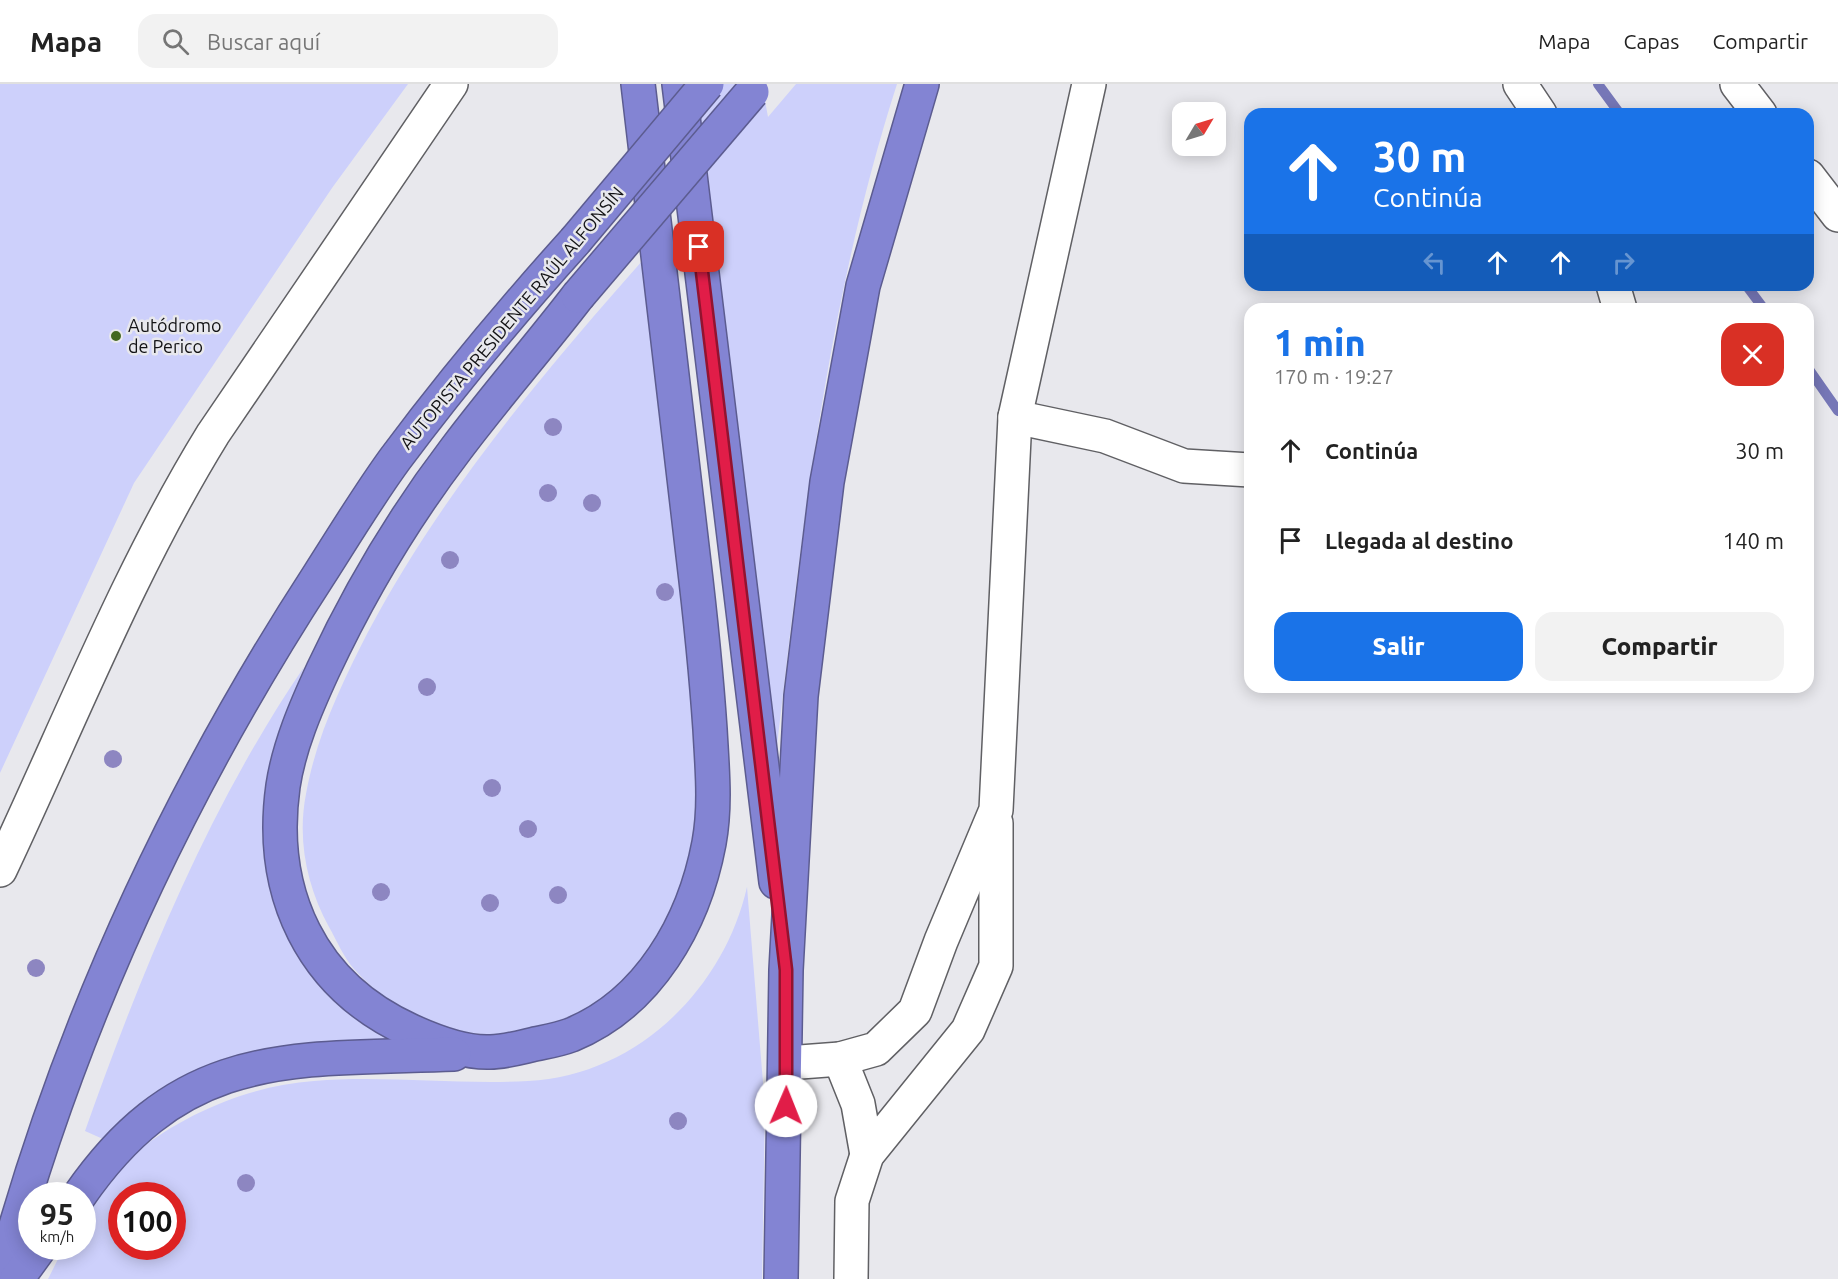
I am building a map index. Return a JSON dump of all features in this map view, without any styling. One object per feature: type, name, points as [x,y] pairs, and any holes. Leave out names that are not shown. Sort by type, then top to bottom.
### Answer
[{"type":"highway","points":[[90,1182],[115,1150],[170,1102],[225,1075],[250,1067],[308,1060],[488,1053],[568,1037],[601,1020],[629,997],[663,959],[683,924],[697,888],[710,840],[714,787],[703,640],[638,84]]},
{"type":"highway","points":[[679,84],[786,970]]},
{"type":"highway","name":"AUTOPISTA PRESIDENTE RAÚL ALFONSÍN","points":[[1,1279],[29,1184],[69,1069],[114,956],[183,806],[280,635],[394,460],[527,294],[575,241],[707,84]]},
{"type":"highway","points":[[782,1279],[787,1063],[786,970],[801,696],[827,482],[863,286],[922,84]]},
{"type":"highway","points":[[488,1053],[430,1040],[383,1018],[344,988],[313,950],[293,910],[282,867],[280,821],[283,783],[295,737],[314,690],[369,580],[453,452],[578,296],[755,88]]},
{"type":"highway","points":[[16,1279],[30,1260]]},
{"type":"street","points":[[0,870],[136,573],[180,487],[213,434],[451,84]]},
{"type":"street","points":[[851,1279],[852,1201],[867,1155],[968,1030],[996,966],[996,810],[1015,417],[1089,84]]},
{"type":"street","points":[[1520,84],[1536,108]]},
{"type":"street","points":[[1737,84],[1755,108]]},
{"type":"street","points":[[1814,184],[1838,215]]},
{"type":"street","points":[[1015,417],[1105,436],[1184,466],[1244,470]]},
{"type":"street","points":[[787,1063],[840,1059],[876,1049],[915,1011],[941,941],[996,810]]},
{"type":"street","points":[[840,1059],[858,1104],[867,1155]]},
{"type":"shaded area","name":"Autódromo de Perico","points":[[0,84],[408,84],[332,188],[134,483],[0,773]]},
{"type":"shaded area","points":[[696,84],[762,84],[768,117],[796,84],[897,84],[872,168],[851,253],[834,339],[806,511],[774,772]]},
{"type":"shaded area","points":[[658,243],[702,769],[695,831],[685,877],[656,941],[623,981],[584,1011],[539,1029],[491,1034],[443,1027],[397,1005],[354,969],[321,912],[310,879],[304,846],[304,811],[310,773],[323,731],[358,651],[398,579],[431,527],[465,477],[539,381]]},
{"type":"shaded area","points":[[304,667],[274,747],[268,782],[263,821],[272,890],[284,925],[403,1043],[239,1056],[201,1069],[163,1087],[128,1114],[103,1139],[85,1131],[130,1010],[180,892],[237,776]]},
{"type":"shaded area","points":[[747,887],[765,1107],[762,1279],[48,1279],[58,1260],[96,1260],[96,1193],[107,1180],[132,1156],[158,1136],[199,1113],[268,1088],[314,1081],[367,1079],[501,1082],[528,1081],[567,1075],[605,1063],[639,1044],[669,1020],[696,992],[718,960],[735,924]]},
{"type":"waterway","points":[[1598,84],[1616,108]]},
{"type":"waterway","points":[[1750,291],[1760,303]]},
{"type":"waterway","points":[[1814,377],[1838,411]]},
{"type":"place","name":"Autódromo de Perico","points":[[116,336]]},
{"type":"route","points":[[699,247],[786,970],[786,1106]]}]
